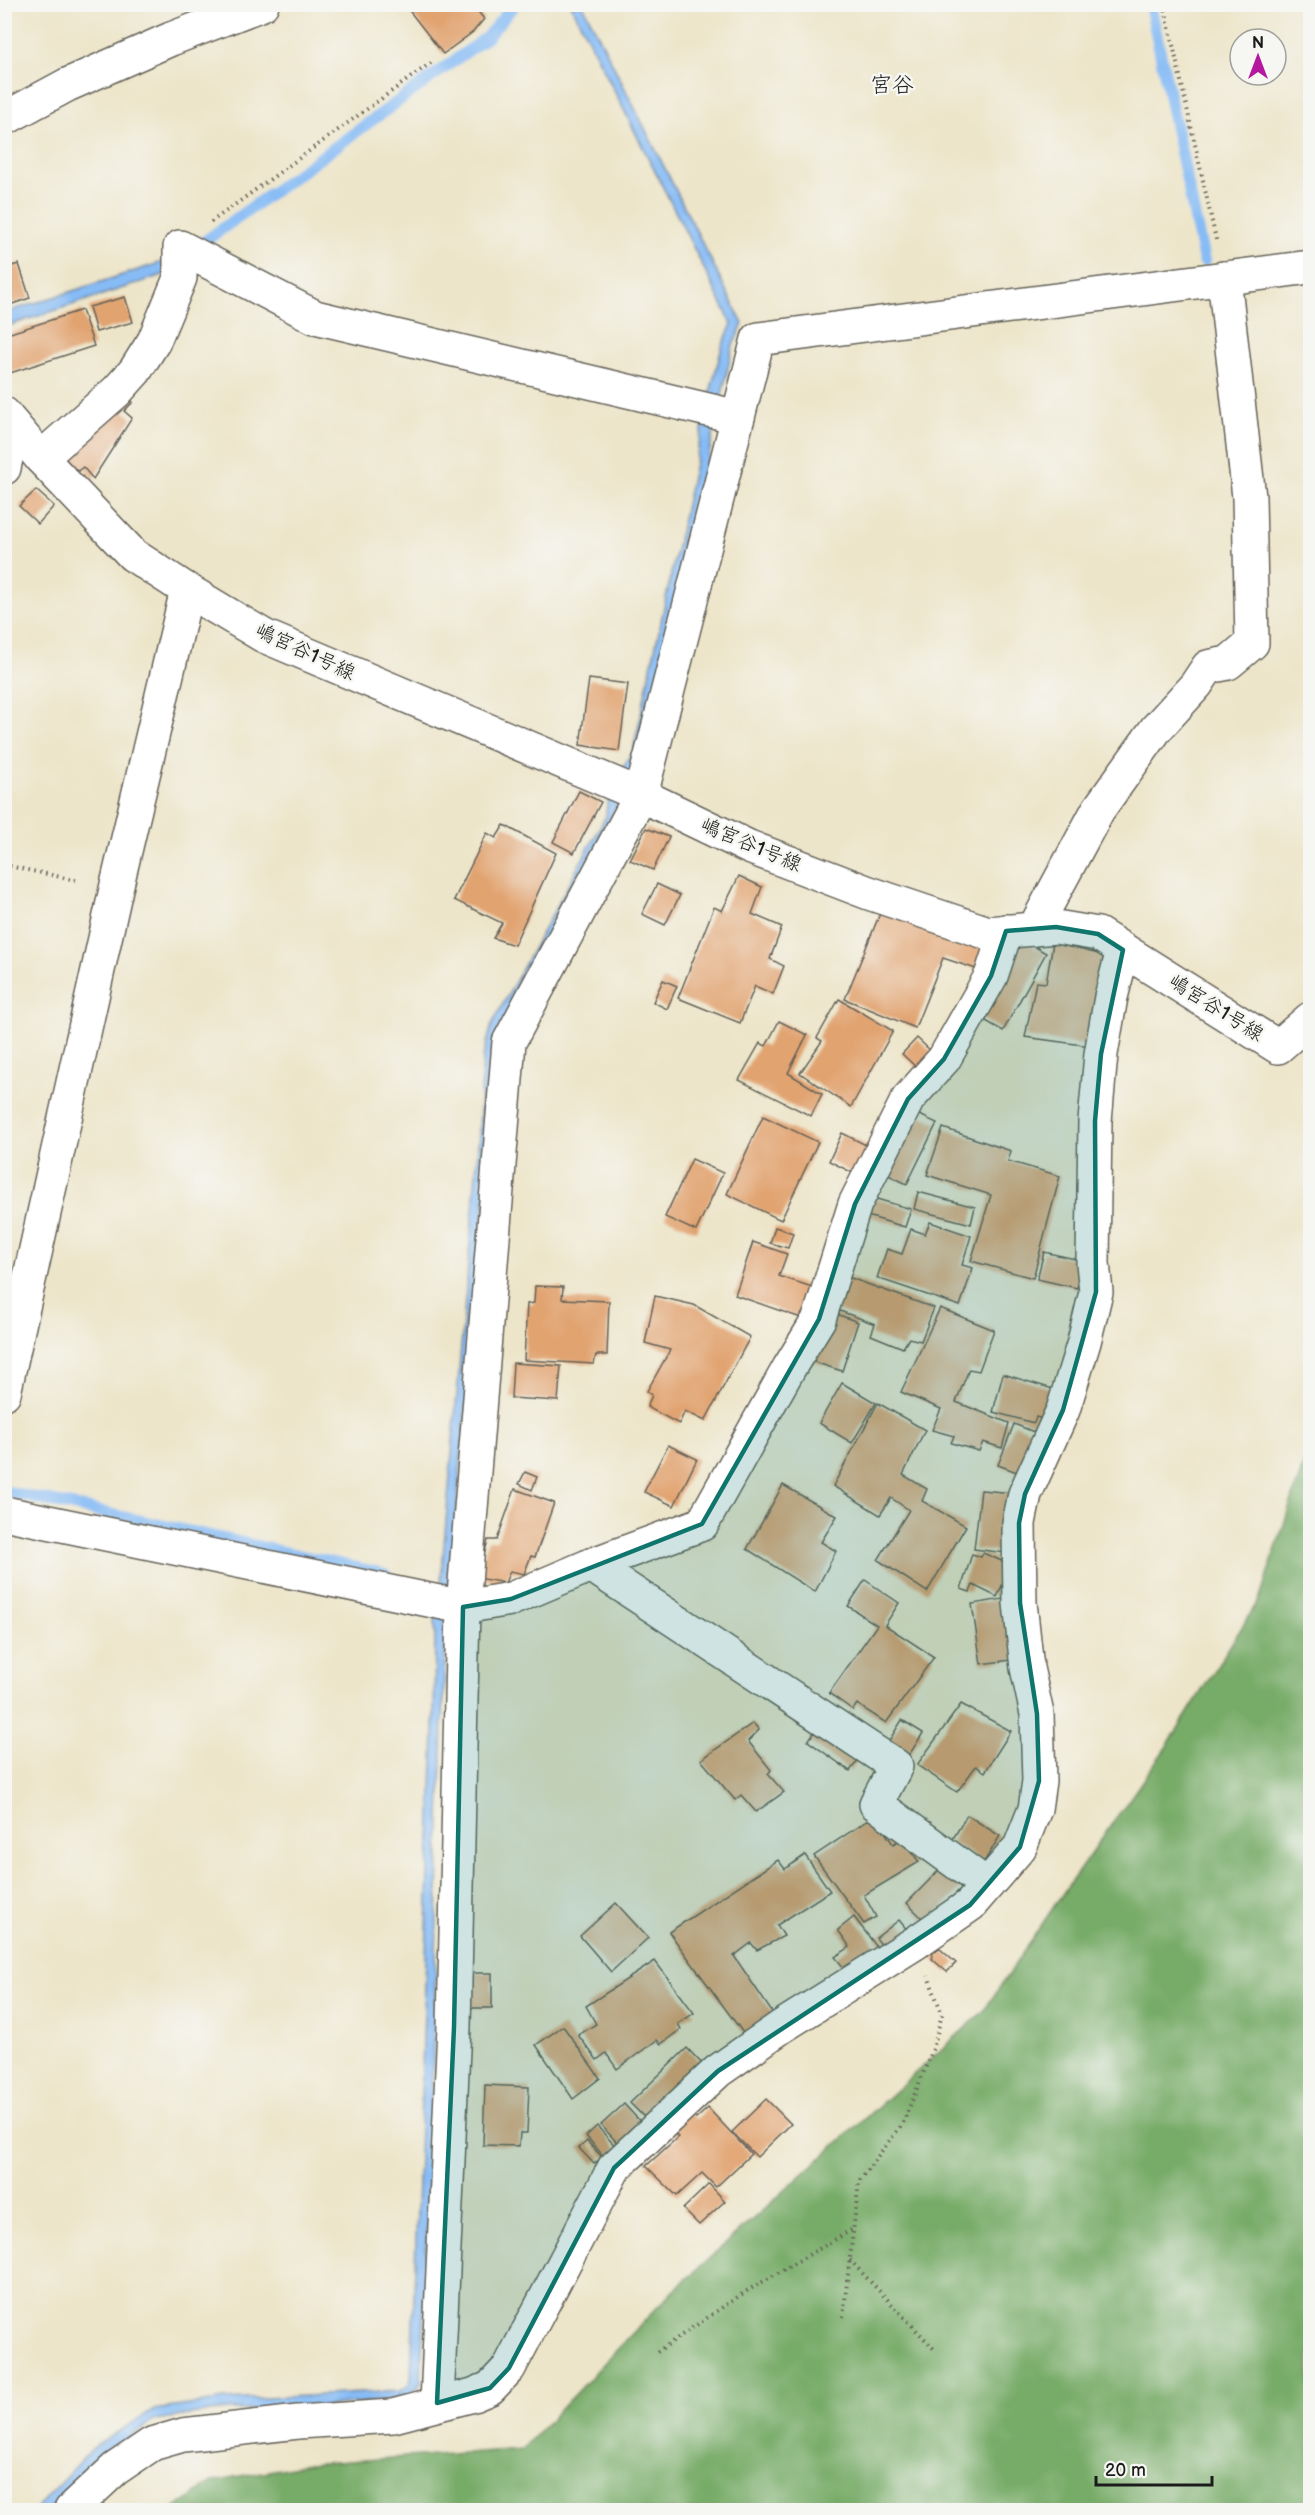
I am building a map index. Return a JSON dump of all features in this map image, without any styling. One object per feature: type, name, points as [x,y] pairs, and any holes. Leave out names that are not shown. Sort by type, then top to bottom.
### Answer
[{"type":"street","points":[[4,119],[66,85],[171,39],[262,4]]},
{"type":"street","points":[[41,458],[117,391],[135,371],[154,341],[180,278],[180,247],[315,318],[738,417]]},
{"type":"street","points":[[436,2403],[454,2027],[463,1606],[509,1042],[641,795],[758,339],[1311,267]]},
{"type":"street","points":[[4,1513],[463,1606],[511,1599],[591,1565],[702,1524],[819,1319],[855,1204],[908,1099],[944,1059],[991,975],[1098,810],[1156,729],[1196,685],[1208,667],[1228,663],[1252,643],[1249,497],[1224,278]]},
{"type":"street","points":[[4,468],[9,420]]},
{"type":"street","name":"嶋宮谷1号線","points":[[9,420],[41,458],[133,555],[264,636],[641,795],[749,847],[869,893],[988,933],[1056,927],[1098,934],[1278,1047],[1311,1019]]},
{"type":"street","points":[[4,1393],[116,889],[187,590]]},
{"type":"street","points":[[71,2511],[115,2469],[152,2444],[183,2435],[298,2422],[393,2416],[473,2395],[490,2388],[509,2368],[614,2168],[718,2070],[970,1905],[1020,1847],[1035,1809],[1039,1781],[1037,1714],[1027,1668],[1020,1603],[1019,1523],[1025,1494],[1062,1410],[1084,1342],[1096,1292],[1093,1202],[1096,1110],[1101,1054],[1111,997],[1124,950]]},
{"type":"street","points":[[591,1565],[896,1766],[876,1804],[987,1886]]},
{"type":"path","points":[[1164,4],[1224,278]]},
{"type":"path","points":[[180,247],[432,62]]},
{"type":"path","points":[[4,865],[116,889]]},
{"type":"path","points":[[843,2317],[859,2181],[903,2123],[933,2049],[942,2014],[915,1943]]},
{"type":"path","points":[[657,2352],[745,2292],[853,2229]]},
{"type":"path","points":[[850,2259],[936,2351]]},
{"type":"highlighted area","points":[[1056,927],[1098,934],[1123,950],[1101,1054],[1095,1121],[1096,1292],[1063,1410],[1025,1494],[1019,1523],[1020,1603],[1037,1714],[1039,1781],[1020,1847],[970,1905],[718,2071],[614,2168],[509,2368],[490,2388],[437,2403],[454,2027],[463,1607],[511,1599],[702,1524],[819,1319],[855,1204],[908,1099],[944,1059],[991,976],[1006,931]]},
{"type":"green space","points":[[1310,1445],[1310,2510],[173,2510],[213,2481],[307,2464],[522,2449],[673,2291],[983,2012],[1063,1893],[1167,1746],[1259,1600]]},
{"type":"water","points":[[571,5],[583,5],[743,324],[733,345],[642,758],[629,778],[615,810],[501,1027],[446,1625],[421,2383],[409,2398],[292,2410],[225,2410],[155,2420],[102,2455],[49,2510],[35,2510],[94,2447],[153,2410],[225,2400],[400,2391],[409,2385],[411,2378],[434,1731],[435,1622],[440,1591],[478,1150],[483,1057],[492,1024],[606,816],[611,790],[633,751],[711,389],[722,347],[732,324]]},
{"type":"water","points":[[172,259],[175,271],[5,327],[4,313]]},
{"type":"building","points":[[404,4],[472,4],[484,19],[473,32],[443,54]]},
{"type":"building","points":[[19,264],[30,298],[4,307],[4,268]]},
{"type":"building","points":[[125,297],[133,322],[96,332],[89,307]]},
{"type":"building","points":[[82,310],[94,346],[4,375],[4,335]]},
{"type":"building","points":[[124,395],[133,402],[124,411],[132,418],[93,479],[83,467],[75,473],[61,454]]},
{"type":"building","points":[[36,490],[54,506],[38,524],[19,506]]},
{"type":"building","points":[[589,679],[628,684],[619,751],[580,745]]},
{"type":"building","points":[[579,791],[601,802],[574,853],[553,842]]},
{"type":"building","points":[[504,825],[556,853],[514,945],[493,938],[502,923],[454,900],[487,833],[496,838]]},
{"type":"building","points":[[646,828],[669,837],[653,870],[630,860]]},
{"type":"building","points":[[739,876],[762,887],[752,914],[782,927],[770,959],[784,966],[773,994],[755,986],[740,1023],[678,998],[714,907],[722,911]]},
{"type":"building","points":[[657,884],[680,895],[665,925],[642,914]]},
{"type":"building","points":[[881,911],[987,949],[979,970],[943,958],[915,1028],[845,999]]},
{"type":"building","points":[[1023,940],[1046,953],[1003,1031],[979,1017]]},
{"type":"building","points":[[1053,943],[1107,956],[1090,1046],[1025,1037],[1036,982],[1046,983]]},
{"type":"building","points":[[663,980],[677,986],[667,1009],[653,1002]]},
{"type":"building","points":[[839,999],[893,1031],[851,1107],[800,1073],[822,1041],[817,1038]]},
{"type":"building","points":[[779,1021],[807,1035],[788,1073],[822,1094],[811,1116],[739,1080],[760,1043],[766,1046]]},
{"type":"building","points":[[917,1038],[933,1053],[918,1069],[902,1054]]},
{"type":"building","points":[[913,1112],[937,1123],[907,1184],[884,1173]]},
{"type":"building","points":[[763,1116],[818,1142],[781,1220],[727,1194]]},
{"type":"building","points":[[943,1128],[1011,1151],[1008,1161],[1060,1176],[1033,1278],[971,1261],[991,1195],[927,1175]]},
{"type":"building","points":[[842,1133],[870,1147],[857,1175],[829,1161]]},
{"type":"building","points":[[692,1159],[723,1173],[696,1231],[665,1217]]},
{"type":"building","points":[[918,1192],[975,1207],[971,1224],[914,1209]]},
{"type":"building","points":[[870,1197],[911,1209],[905,1227],[864,1215]]},
{"type":"building","points":[[930,1222],[971,1236],[962,1265],[973,1268],[960,1306],[877,1278],[887,1249],[902,1254],[911,1229],[925,1234]]},
{"type":"building","points":[[775,1227],[793,1233],[788,1248],[770,1243]]},
{"type":"building","points":[[753,1242],[787,1254],[779,1276],[815,1288],[804,1319],[735,1295]]},
{"type":"building","points":[[1044,1252],[1084,1261],[1077,1288],[1037,1279]]},
{"type":"building","points":[[845,1276],[934,1308],[921,1341],[909,1338],[903,1348],[871,1335],[875,1324],[832,1308]]},
{"type":"building","points":[[535,1286],[563,1287],[562,1299],[609,1301],[607,1355],[596,1355],[594,1364],[524,1360],[527,1304],[534,1303]]},
{"type":"building","points":[[655,1296],[694,1305],[750,1337],[705,1421],[685,1411],[679,1424],[647,1407],[652,1395],[647,1391],[670,1350],[645,1343]]},
{"type":"building","points":[[940,1308],[994,1330],[979,1371],[969,1369],[956,1402],[1009,1423],[1002,1448],[983,1442],[979,1451],[951,1443],[954,1436],[932,1430],[941,1409],[901,1392]]},
{"type":"building","points":[[831,1312],[858,1322],[842,1371],[814,1362]]},
{"type":"building","points":[[513,1363],[561,1366],[558,1401],[511,1398]]},
{"type":"building","points":[[1003,1374],[1053,1389],[1046,1420],[1036,1417],[1034,1423],[993,1412]]},
{"type":"building","points":[[842,1383],[876,1403],[852,1443],[819,1423]]},
{"type":"building","points":[[878,1403],[925,1430],[903,1475],[927,1489],[922,1501],[966,1526],[927,1592],[878,1560],[909,1510],[891,1498],[880,1515],[833,1486]]},
{"type":"building","points":[[1014,1424],[1039,1434],[1025,1475],[998,1465]]},
{"type":"building","points":[[668,1445],[697,1459],[674,1506],[644,1492]]},
{"type":"building","points":[[525,1472],[537,1477],[532,1490],[519,1484]]},
{"type":"building","points":[[783,1485],[837,1516],[821,1542],[836,1551],[815,1592],[747,1549]]},
{"type":"building","points":[[515,1489],[554,1503],[535,1557],[531,1556],[524,1574],[510,1571],[505,1583],[478,1578],[488,1540],[497,1540]]},
{"type":"building","points":[[981,1490],[1013,1493],[1006,1553],[974,1549]]},
{"type":"building","points":[[983,1553],[1011,1565],[997,1597],[973,1585],[970,1592],[961,1589],[972,1554],[981,1557]]},
{"type":"building","points":[[865,1580],[899,1603],[885,1625],[934,1657],[886,1723],[857,1704],[853,1710],[829,1693],[877,1625],[848,1606]]},
{"type":"building","points":[[1009,1598],[1018,1659],[981,1664],[972,1604]]},
{"type":"building","points":[[961,1704],[1011,1731],[985,1772],[976,1766],[957,1792],[917,1765]]},
{"type":"building","points":[[902,1720],[923,1733],[906,1760],[885,1747]]},
{"type":"building","points":[[753,1723],[759,1730],[748,1741],[771,1770],[768,1774],[784,1792],[756,1812],[741,1795],[735,1800],[701,1760]]},
{"type":"building","points":[[819,1725],[862,1755],[850,1771],[808,1741]]},
{"type":"building","points":[[967,1815],[1000,1836],[984,1862],[951,1842]]},
{"type":"building","points":[[874,1816],[893,1844],[902,1839],[919,1862],[864,1895],[876,1917],[864,1924],[814,1856]]},
{"type":"building","points":[[805,1855],[830,1891],[777,1925],[784,1936],[757,1950],[751,1943],[734,1956],[776,2018],[746,2037],[669,1932],[778,1860],[785,1869]]},
{"type":"building","points":[[943,1866],[963,1886],[927,1923],[907,1903]]},
{"type":"building","points":[[616,1903],[648,1938],[611,1972],[580,1936]]},
{"type":"building","points":[[854,1917],[883,1955],[850,1975],[835,1957],[850,1947],[838,1930]]},
{"type":"building","points":[[899,1920],[913,1937],[889,1955],[876,1938]]},
{"type":"building","points":[[939,1948],[956,1963],[947,1972],[932,1959],[932,1954]]},
{"type":"building","points":[[655,1961],[694,2013],[678,2024],[681,2029],[661,2044],[657,2040],[617,2069],[606,2053],[597,2060],[578,2035],[596,2024],[586,2006]]},
{"type":"building","points":[[468,1973],[492,1973],[492,2008],[468,2008]]},
{"type":"building","points":[[563,2026],[600,2078],[573,2099],[536,2045]]},
{"type":"building","points":[[687,2048],[706,2068],[649,2122],[630,2103]]},
{"type":"building","points":[[485,2085],[529,2087],[527,2133],[520,2133],[519,2146],[483,2145]]},
{"type":"building","points":[[766,2099],[791,2124],[757,2157],[732,2132]]},
{"type":"building","points":[[624,2104],[646,2128],[623,2149],[601,2125]]},
{"type":"building","points":[[708,2108],[751,2154],[716,2187],[702,2173],[677,2196],[646,2166],[678,2137],[669,2129],[689,2112],[696,2119]]},
{"type":"building","points":[[597,2126],[617,2148],[606,2159],[586,2136]]},
{"type":"building","points":[[587,2141],[602,2157],[594,2164],[579,2148]]},
{"type":"building","points":[[709,2184],[725,2201],[699,2225],[683,2209]]},
{"type":"waterway","points":[[197,247],[487,37],[515,4]]},
{"type":"waterway","points":[[1150,4],[1204,261]]},
{"type":"waterway","points":[[8,1492],[385,1574]]},
{"type":"district","name":"宮谷","points":[[892,85]]}]
